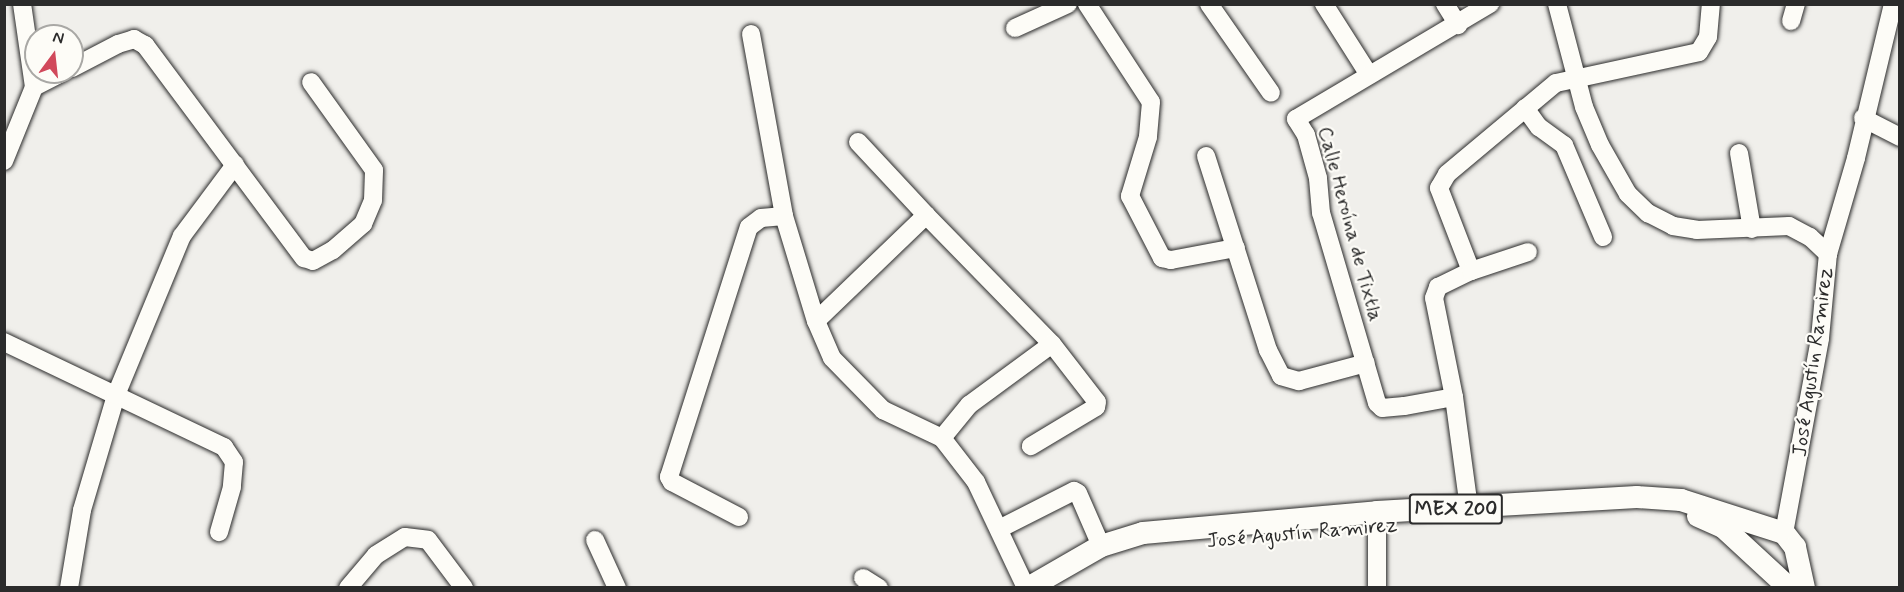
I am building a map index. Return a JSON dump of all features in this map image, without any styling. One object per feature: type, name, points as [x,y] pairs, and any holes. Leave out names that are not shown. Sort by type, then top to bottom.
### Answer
[{"type":"main road","name":"José Agustín Ramirez","points":[[1049,588],[1080,567],[1145,546],[1469,508],[1638,497],[1681,500],[1779,531]]},
{"type":"main road","name":"José Agustín Ramirez","points":[[1027,588],[1101,546],[1143,534],[1378,520],[1431,521],[1640,509],[1686,512],[1723,526],[1789,588]]},
{"type":"main road","points":[[1797,554],[1783,566],[1764,563],[1779,531],[1797,554],[1804,588]]},
{"type":"street","points":[[4,161],[10,133],[34,87],[22,4]]},
{"type":"street","points":[[1015,28],[1068,4]]},
{"type":"street","points":[[1087,4],[1151,102],[1148,137],[1130,195],[1162,258],[1171,260],[1236,248]]},
{"type":"street","points":[[1209,4],[1271,93]]},
{"type":"street","points":[[1324,4],[1369,75],[1458,25],[1490,4]]},
{"type":"street","points":[[1445,4],[1458,25]]},
{"type":"street","name":"José Agustín Ramirez","points":[[1557,4],[1578,76],[1584,107],[1610,165],[1628,194],[1648,213],[1673,226],[1752,229],[1789,226],[1810,237],[1828,254],[1820,338],[1779,531]]},
{"type":"street","points":[[1471,271],[1439,188],[1447,174],[1556,83],[1578,76],[1698,51],[1708,37],[1712,4]]},
{"type":"street","points":[[1828,254],[1856,158],[1863,118],[1893,4]]},
{"type":"street","points":[[751,34],[784,216],[816,321],[832,358],[883,410],[942,438],[976,482],[1027,588]]},
{"type":"street","points":[[84,62],[118,44],[134,39],[145,45],[304,258],[313,261],[333,250],[363,224],[373,200],[374,170],[311,82]]},
{"type":"street","name":"Calle Heroína de Tixtla","points":[[1369,75],[1296,119],[1306,135],[1318,178],[1321,213],[1366,363],[1382,408],[1454,397]]},
{"type":"street","points":[[34,87],[40,84]]},
{"type":"street","points":[[1525,108],[1539,127],[1564,145],[1603,237]]},
{"type":"street","points":[[1863,118],[1899,137]]},
{"type":"street","points":[[858,142],[1052,344],[1097,402],[1096,406],[1031,446]]},
{"type":"street","points":[[1739,153],[1752,229]]},
{"type":"street","points":[[1206,156],[1268,350],[1281,376],[1299,381],[1366,363]]},
{"type":"street","points":[[69,588],[82,510],[116,396],[182,236],[235,165]]},
{"type":"street","points":[[816,321],[926,215]]},
{"type":"street","points":[[739,517],[672,482],[669,477],[749,226],[761,218],[784,216]]},
{"type":"street","points":[[1469,508],[1454,397],[1434,298],[1438,287],[1471,271],[1528,252]]},
{"type":"street","points":[[4,342],[224,447],[234,462],[232,487],[219,531]]},
{"type":"street","points":[[942,438],[969,405],[1052,344]]},
{"type":"street","points":[[1000,528],[1074,492],[1078,493],[1101,546]]},
{"type":"street","points":[[1377,588],[1378,520]]},
{"type":"street","points":[[354,585],[376,555],[405,537],[428,540],[464,588]]},
{"type":"street","points":[[595,540],[617,588]]}]
